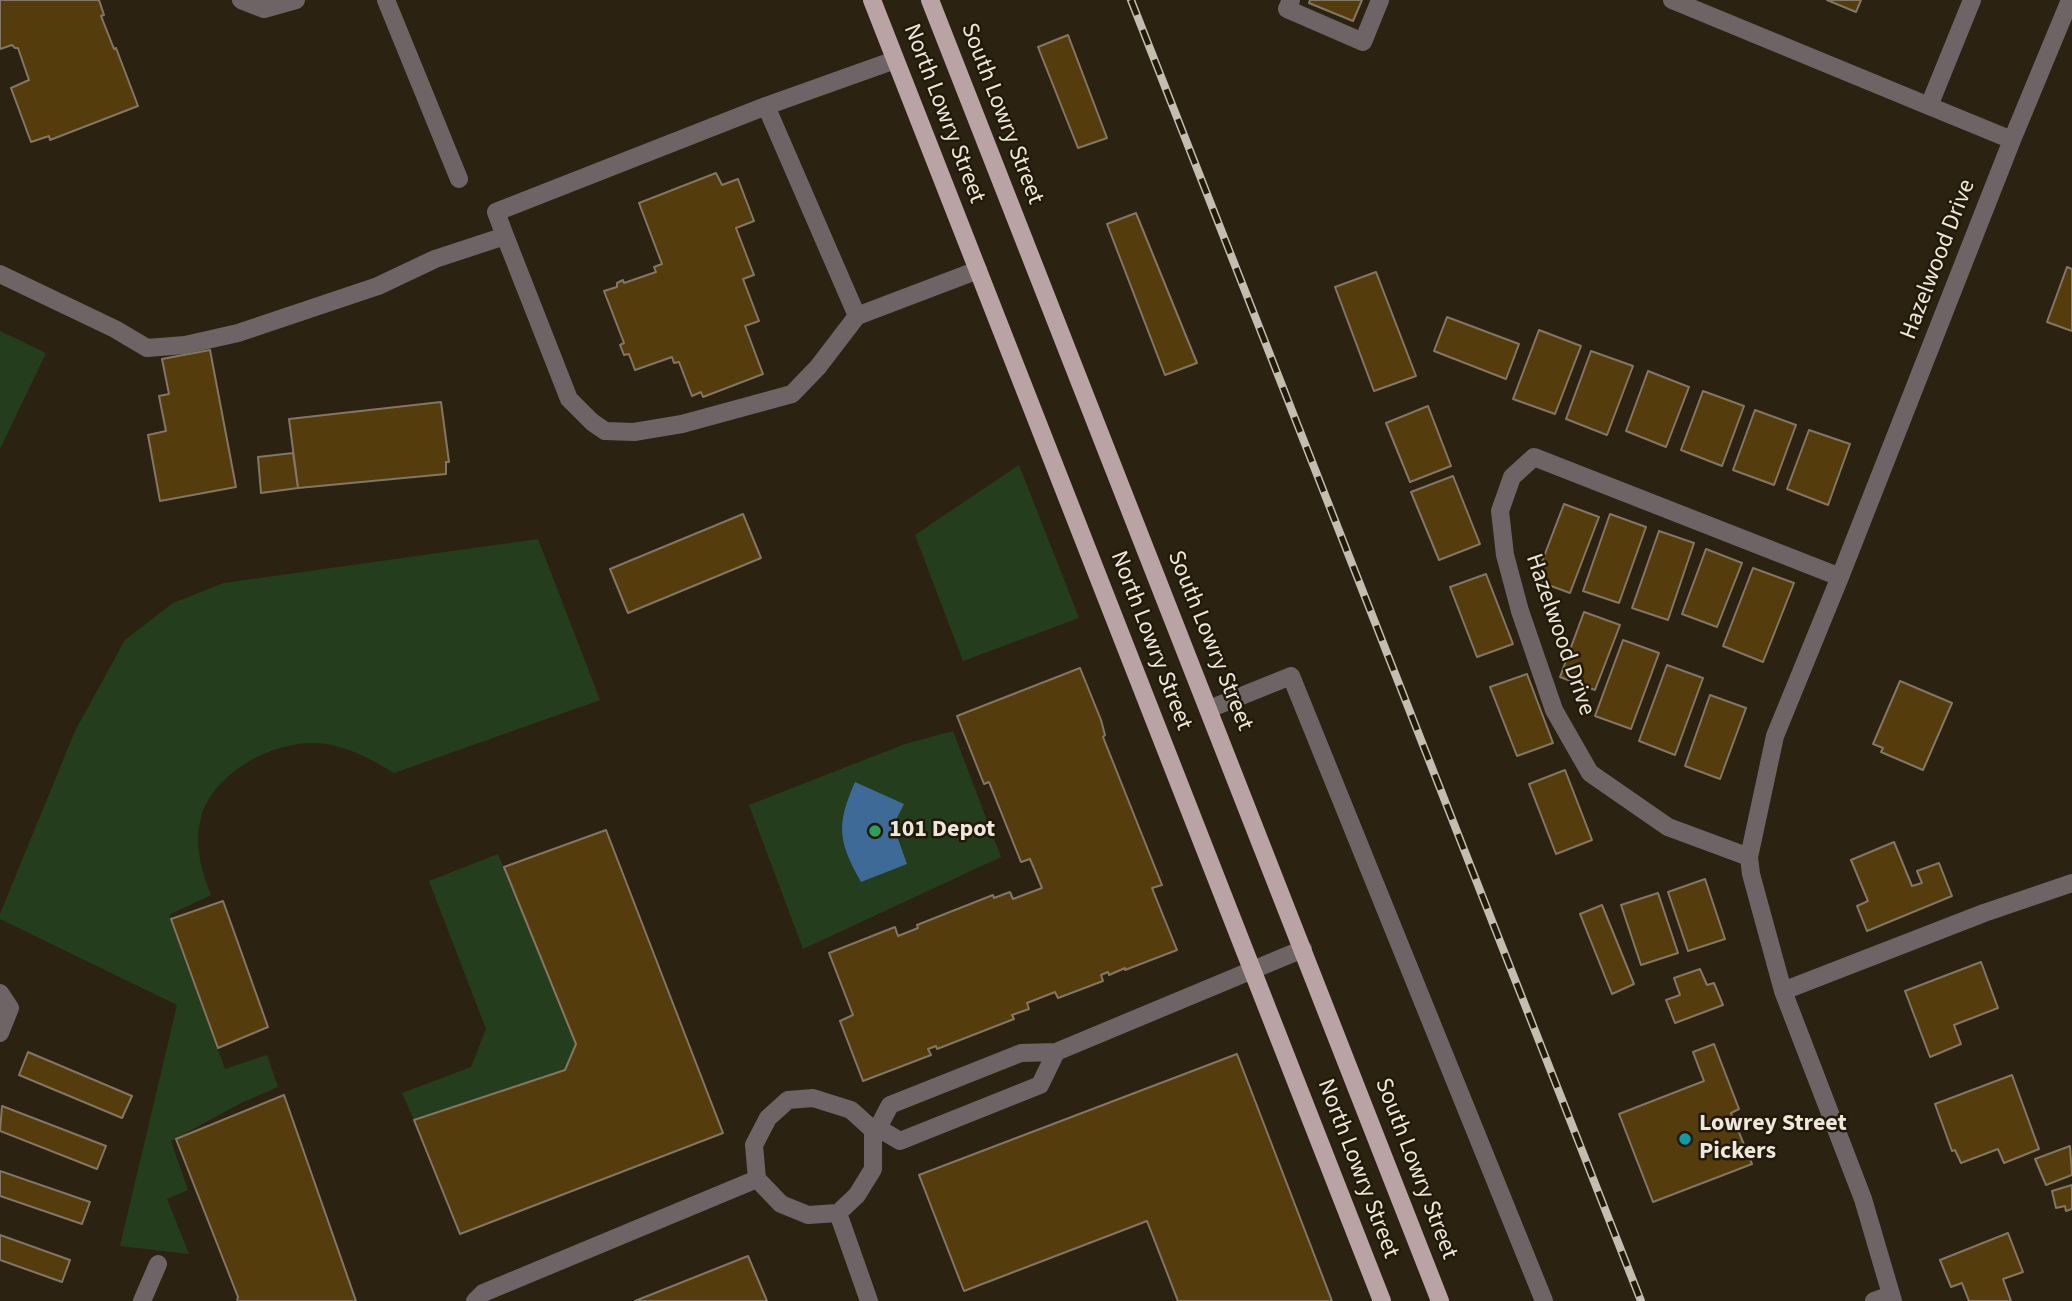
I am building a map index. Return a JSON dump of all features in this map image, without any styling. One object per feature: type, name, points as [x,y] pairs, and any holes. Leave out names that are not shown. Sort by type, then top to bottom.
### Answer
[{"type":"main road","name":"North Lowry Street","points":[[872,0],[1382,1301]]},
{"type":"main road","name":"South Lowry Street","points":[[930,0],[1440,1301]]},
{"type":"street","points":[[241,0],[264,9],[296,0]]},
{"type":"street","points":[[386,0],[459,179]]},
{"type":"street","points":[[1291,0],[1287,9],[1363,41],[1380,0]]},
{"type":"street","points":[[1672,0],[2012,141]]},
{"type":"street","points":[[1929,106],[1972,0]]},
{"type":"street","name":"Hazelwood Drive","points":[[1886,1299],[1863,1199],[1783,991],[1751,874],[1749,857],[1775,736],[2070,0]]},
{"type":"street","points":[[895,60],[766,106],[495,212],[569,399],[605,431],[634,432],[682,424],[792,394],[818,368],[857,316],[978,270]]},
{"type":"street","points":[[766,106],[857,316]]},
{"type":"street","points":[[0,274],[115,329],[147,348],[185,345],[238,333],[378,286],[435,259],[505,236]]},
{"type":"street","name":"Hazelwood Drive","points":[[1749,857],[1668,827],[1590,773],[1554,710],[1532,648],[1505,555],[1500,511],[1512,477],[1534,457],[1840,577]]},
{"type":"street","points":[[1209,709],[1291,676],[1544,1301]]},
{"type":"street","points":[[1783,991],[1984,913],[2072,883]]},
{"type":"street","points":[[1056,1052],[1040,1085],[900,1141],[876,1129],[851,1110],[813,1098],[788,1100],[768,1118],[754,1145],[757,1179],[781,1204],[807,1214],[838,1213],[857,1195],[873,1169],[876,1129],[891,1105],[1021,1053],[1056,1052],[1303,949]]},
{"type":"street","points":[[0,993],[10,1008],[0,1033]]},
{"type":"street","points":[[475,1301],[483,1293],[757,1179]]},
{"type":"street","points":[[838,1213],[869,1301]]},
{"type":"street","points":[[142,1301],[158,1264]]},
{"type":"green space","points":[[0,331],[46,353],[0,449]]},
{"type":"green space","points":[[1019,465],[1079,618],[963,661],[915,535]]},
{"type":"green space","points":[[538,539],[600,700],[394,773],[344,748],[308,743],[289,746],[251,760],[234,771],[208,800],[201,817],[198,847],[211,895],[169,915],[225,1069],[267,1055],[278,1087],[241,1103],[171,1141],[188,1190],[167,1199],[189,1254],[120,1246],[177,1005],[0,919],[0,914],[75,731],[125,640],[173,603],[224,583]]},
{"type":"green space","name":"101 Depot","points":[[953,731],[1001,857],[803,949],[749,805],[905,744]]},
{"type":"green space","points":[[498,854],[576,1044],[565,1070],[414,1120],[402,1093],[471,1067],[486,1029],[429,881]]},
{"type":"water","points":[[855,782],[904,804],[895,822],[900,825],[896,833],[907,864],[861,882],[848,855],[842,833],[845,810]]},
{"type":"building","points":[[0,0],[99,0],[104,15],[101,16],[138,106],[50,140],[49,136],[31,142],[11,88],[29,80],[18,48],[12,45],[0,49]]},
{"type":"building","points":[[1310,0],[1362,0],[1353,21],[1309,3]]},
{"type":"building","points":[[1827,0],[1861,0],[1856,12]]},
{"type":"building","points":[[1068,35],[1107,138],[1078,148],[1038,47]]},
{"type":"building","points":[[716,173],[722,185],[738,179],[754,221],[736,228],[754,275],[743,279],[759,321],[745,326],[763,374],[703,397],[701,392],[692,396],[679,362],[674,363],[672,357],[635,370],[629,354],[624,355],[620,345],[624,343],[604,291],[617,287],[617,283],[623,280],[624,283],[656,272],[654,267],[662,264],[639,203]]},
{"type":"building","points":[[1136,213],[1197,363],[1165,375],[1107,224]]},
{"type":"building","points":[[2067,267],[2072,269],[2072,331],[2047,322]]},
{"type":"building","points":[[1376,272],[1416,376],[1374,391],[1335,287]]},
{"type":"building","points":[[1447,317],[1519,344],[1506,379],[1434,351]]},
{"type":"building","points":[[1539,330],[1581,346],[1555,414],[1513,399]]},
{"type":"building","points":[[210,350],[236,487],[160,501],[148,435],[166,431],[159,396],[169,394],[162,359]]},
{"type":"building","points":[[1591,351],[1633,366],[1607,435],[1566,419]]},
{"type":"building","points":[[1648,371],[1689,387],[1666,447],[1626,431]]},
{"type":"building","points":[[1703,391],[1744,406],[1722,466],[1681,450]]},
{"type":"building","points":[[441,402],[449,462],[446,462],[446,474],[298,488],[289,419]]},
{"type":"building","points":[[1428,406],[1451,466],[1410,482],[1386,423]]},
{"type":"building","points":[[1755,410],[1796,425],[1774,485],[1733,470]]},
{"type":"building","points":[[1809,430],[1850,444],[1828,505],[1787,489]]},
{"type":"building","points":[[293,453],[298,488],[261,493],[258,457]]},
{"type":"building","points":[[1453,476],[1480,544],[1439,560],[1411,492]]},
{"type":"building","points":[[1564,504],[1599,517],[1570,593],[1535,580]]},
{"type":"building","points":[[743,514],[761,558],[628,613],[610,569]]},
{"type":"building","points":[[1610,514],[1646,527],[1619,603],[1583,591]]},
{"type":"building","points":[[1659,531],[1694,543],[1668,620],[1632,608]]},
{"type":"building","points":[[1706,549],[1742,563],[1717,627],[1682,614]]},
{"type":"building","points":[[1753,568],[1794,583],[1763,662],[1723,646]]},
{"type":"building","points":[[1486,574],[1513,644],[1477,657],[1450,587]]},
{"type":"building","points":[[1584,612],[1620,625],[1595,690],[1560,677]]},
{"type":"building","points":[[1623,640],[1659,653],[1631,729],[1595,716]]},
{"type":"building","points":[[1667,665],[1703,678],[1675,755],[1639,741]]},
{"type":"building","points":[[1080,668],[1101,720],[1105,735],[1103,737],[1162,885],[1152,888],[1177,950],[1125,970],[1109,975],[1108,972],[1101,975],[1103,981],[1058,998],[1055,992],[1027,1003],[1029,1009],[1012,1015],[1014,1019],[937,1049],[936,1046],[928,1049],[931,1055],[863,1081],[840,1021],[853,1015],[829,953],[895,927],[898,936],[918,928],[917,925],[993,895],[994,898],[1010,892],[1013,899],[1042,888],[1030,859],[1021,862],[989,782],[984,784],[957,716]]},
{"type":"building","points":[[1527,674],[1553,743],[1517,756],[1490,687]]},
{"type":"building","points":[[1900,681],[1952,703],[1923,770],[1881,752],[1883,748],[1873,744]]},
{"type":"building","points":[[1710,695],[1746,708],[1720,779],[1685,766]]},
{"type":"building","points":[[1565,770],[1592,840],[1556,854],[1529,784]]},
{"type":"building","points":[[606,830],[723,1133],[460,1234],[414,1120],[565,1070],[576,1044],[504,867]]},
{"type":"building","points":[[1894,842],[1912,886],[1922,883],[1917,871],[1939,863],[1952,896],[1867,931],[1857,906],[1868,901],[1851,860]]},
{"type":"building","points":[[1705,879],[1725,939],[1688,951],[1668,892]]},
{"type":"building","points":[[1658,893],[1678,953],[1641,965],[1621,905]]},
{"type":"building","points":[[223,901],[268,1027],[218,1048],[171,919]]},
{"type":"building","points":[[1602,905],[1634,984],[1612,994],[1580,914]]},
{"type":"building","points":[[1981,962],[1998,1008],[1954,1025],[1961,1044],[1930,1057],[1905,991]]},
{"type":"building","points":[[1700,969],[1707,985],[1714,983],[1723,1005],[1675,1023],[1666,1000],[1680,995],[1674,978]]},
{"type":"building","name":"Lowrey Street Pickers","points":[[1714,1044],[1739,1109],[1731,1113],[1752,1164],[1653,1202],[1619,1114],[1704,1081],[1693,1052]]},
{"type":"building","points":[[28,1052],[132,1096],[122,1118],[19,1075]]},
{"type":"building","points":[[1237,1054],[1332,1301],[1178,1301],[1147,1221],[964,1291],[919,1175]]},
{"type":"building","points":[[2012,1075],[2039,1149],[2004,1163],[1998,1149],[1961,1163],[1955,1150],[1952,1151],[1935,1104]]},
{"type":"building","points":[[284,1095],[356,1301],[237,1301],[238,1297],[176,1139]]},
{"type":"building","points":[[2,1106],[106,1146],[97,1169],[0,1131]]},
{"type":"building","points":[[2070,1146],[2072,1175],[2046,1185],[2035,1159]]},
{"type":"building","points":[[0,1171],[90,1202],[82,1224],[0,1196]]},
{"type":"building","points":[[2072,1185],[2072,1209],[2066,1211],[2065,1206],[2056,1208],[2052,1191]]},
{"type":"building","points":[[2008,1233],[2023,1272],[2003,1279],[2011,1301],[1969,1301],[1962,1283],[1951,1287],[1940,1260]]},
{"type":"building","points":[[0,1235],[70,1260],[62,1282],[0,1260]]},
{"type":"building","points":[[748,1256],[767,1301],[635,1301]]},
{"type":"railway","points":[[1131,0],[1641,1301]]},
{"type":"place","name":"101 Depot","points":[[875,831]]},
{"type":"place","name":"Lowrey Street Pickers","points":[[1685,1139]]}]
